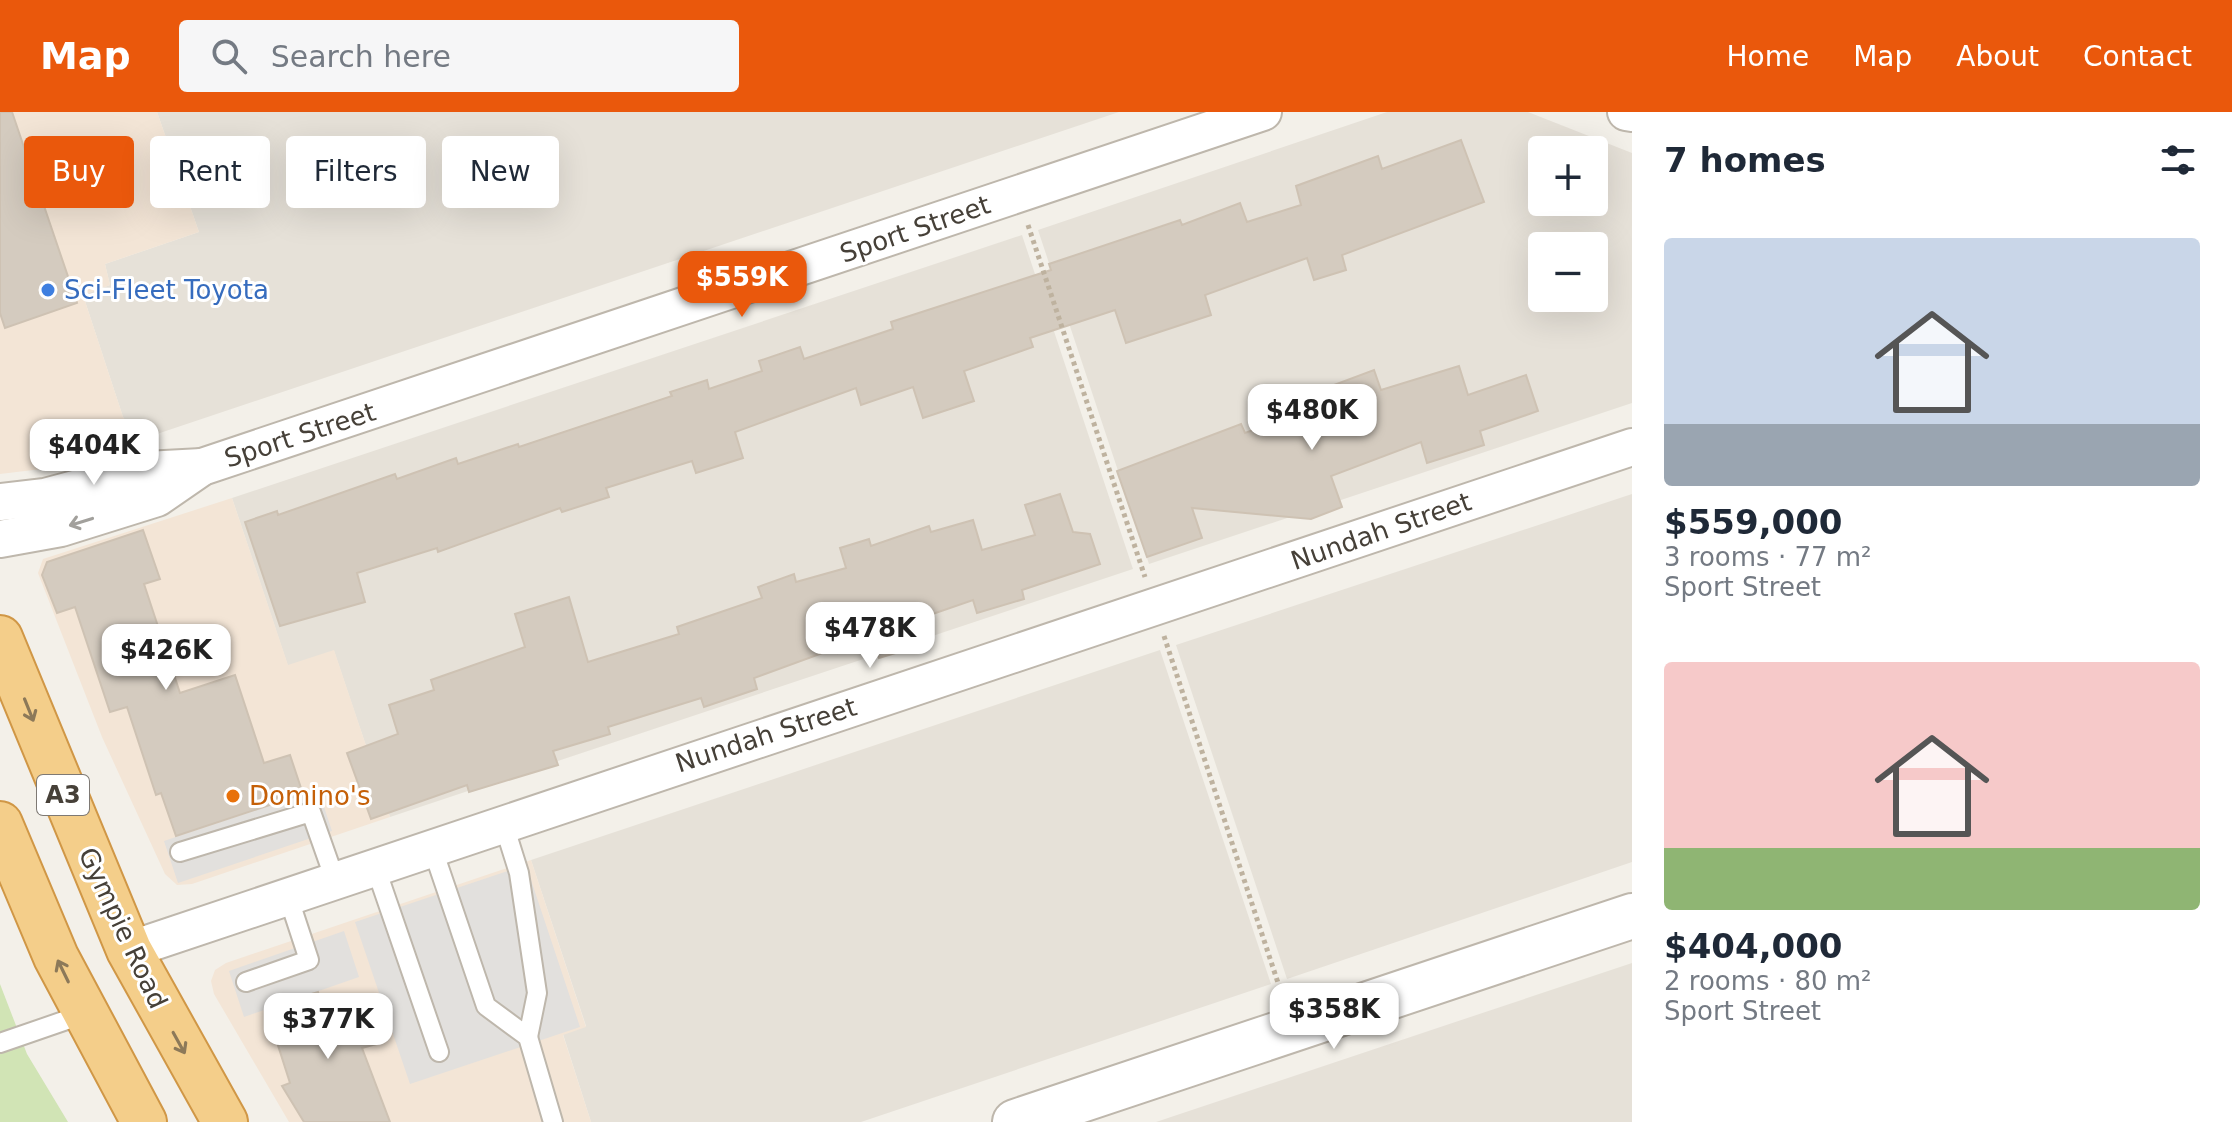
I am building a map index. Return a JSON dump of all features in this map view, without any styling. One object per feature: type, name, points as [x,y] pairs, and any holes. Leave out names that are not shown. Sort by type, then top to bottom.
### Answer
[{"type":"highway","name":"Gympie Road","points":[[0,638],[129,950],[225,1122]]},
{"type":"highway","name":"A3","points":[[0,824],[56,957],[144,1122]]},
{"type":"street","name":"Sport Street","points":[[0,502],[86,488],[146,470],[202,467],[1263,112]]},
{"type":"street","points":[[1626,112],[1632,113]]},
{"type":"street","name":"Nundah Street","points":[[129,950],[503,822],[1632,447]]},
{"type":"street","name":"Sport Street","points":[[0,539],[61,528],[157,498],[202,467]]},
{"type":"street","points":[[1015,1122],[1632,916]]},
{"type":"lane","points":[[180,852],[311,812],[335,880]]},
{"type":"lane","points":[[503,822],[519,873],[537,993],[528,1037],[553,1122]]},
{"type":"lane","points":[[432,847],[486,1006],[528,1037]]},
{"type":"lane","points":[[375,866],[439,1052]]},
{"type":"lane","points":[[246,982],[309,960],[288,896]]},
{"type":"lane","points":[[0,1043],[84,1014]]},
{"type":"shaded area","points":[[157,112],[1119,112],[139,440],[123,417],[83,295],[110,285],[105,264],[199,232],[191,208],[270,208],[270,136],[165,136]]},
{"type":"shaded area","name":"Sci-Fleet Toyota","points":[[157,112],[165,136],[150,136],[150,208],[191,208],[199,232],[105,264],[110,285],[83,295],[123,417],[139,440],[50,468],[0,474],[0,114]]},
{"type":"shaded area","points":[[1387,112],[1528,112],[1589,136],[1528,136],[1528,216],[1608,216],[1608,144],[1632,153],[1632,403],[1149,564],[1038,230]]},
{"type":"shaded area","points":[[1022,235],[1133,569],[390,817],[334,651],[288,666],[232,498]]},
{"type":"shaded area","points":[[1632,494],[1632,862],[1287,979],[1176,645]]},
{"type":"shaded area","points":[[232,498],[288,665],[334,650],[390,817],[192,884],[177,885],[165,874],[102,737],[38,573],[43,559]]},
{"type":"shaded area","points":[[1160,650],[1271,984],[861,1122],[591,1122],[563,1034],[586,1026],[531,860]]},
{"type":"shaded area","points":[[318,789],[332,831],[178,883],[164,841]]},
{"type":"shaded area","points":[[531,860],[586,1027],[563,1035],[591,1122],[289,1122],[214,994],[211,981],[215,970],[226,963]]},
{"type":"shaded area","points":[[526,865],[580,1027],[410,1084],[355,922]]},
{"type":"shaded area","points":[[344,931],[359,977],[244,1017],[229,971]]},
{"type":"shaded area","points":[[1632,963],[1632,1122],[1156,1122]]},
{"type":"green space","points":[[0,984],[27,1054],[68,1122],[0,1122]]},
{"type":"building","points":[[0,112],[12,112],[24,147],[24,208],[45,208],[77,303],[5,328],[0,313]]},
{"type":"building","points":[[1461,140],[1484,202],[1342,255],[1346,270],[1314,280],[1307,258],[1205,295],[1211,315],[1126,343],[1115,310],[1030,338],[1033,347],[964,371],[974,401],[923,418],[913,387],[861,405],[856,388],[735,432],[743,458],[696,473],[692,461],[606,488],[609,497],[562,512],[560,508],[438,552],[437,548],[357,573],[365,602],[280,626],[245,522],[277,511],[278,515],[395,474],[397,479],[456,458],[458,464],[518,444],[519,447],[672,396],[670,392],[707,380],[709,389],[762,371],[759,361],[800,347],[804,359],[893,329],[891,322],[1051,270],[1049,264],[1180,220],[1182,225],[1240,203],[1247,222],[1301,205],[1296,186],[1378,156],[1382,169]]},
{"type":"building","points":[[1459,366],[1468,395],[1526,375],[1538,411],[1480,431],[1484,445],[1427,463],[1421,442],[1331,476],[1342,507],[1311,519],[1192,508],[1202,538],[1147,557],[1117,471],[1241,424],[1245,433],[1328,403],[1323,389],[1374,370],[1381,390]]},
{"type":"building","points":[[1060,494],[1073,532],[1090,534],[1100,564],[1022,590],[1024,599],[977,613],[973,600],[895,627],[902,651],[879,658],[874,642],[838,653],[836,648],[754,678],[757,689],[704,707],[701,698],[608,727],[610,734],[553,751],[558,765],[469,792],[467,785],[371,819],[347,753],[398,734],[389,705],[434,690],[431,680],[525,647],[515,614],[569,597],[588,662],[679,634],[677,627],[762,598],[758,587],[794,574],[796,582],[846,568],[840,548],[869,539],[871,546],[929,526],[931,532],[973,520],[982,550],[1035,535],[1025,505]]},
{"type":"building","points":[[143,530],[160,579],[144,584],[180,693],[235,675],[264,763],[290,755],[303,794],[176,836],[161,793],[156,795],[127,707],[110,712],[75,607],[57,613],[42,575],[47,562]]},
{"type":"building","points":[[318,992],[326,1016],[368,1003],[380,1043],[362,1048],[390,1122],[304,1122],[282,1086],[290,1083],[266,1008]]},
{"type":"place","name":"Sci-Fleet Toyota","points":[[48,290]]},
{"type":"place","name":"Domino's","points":[[233,796]]}]
